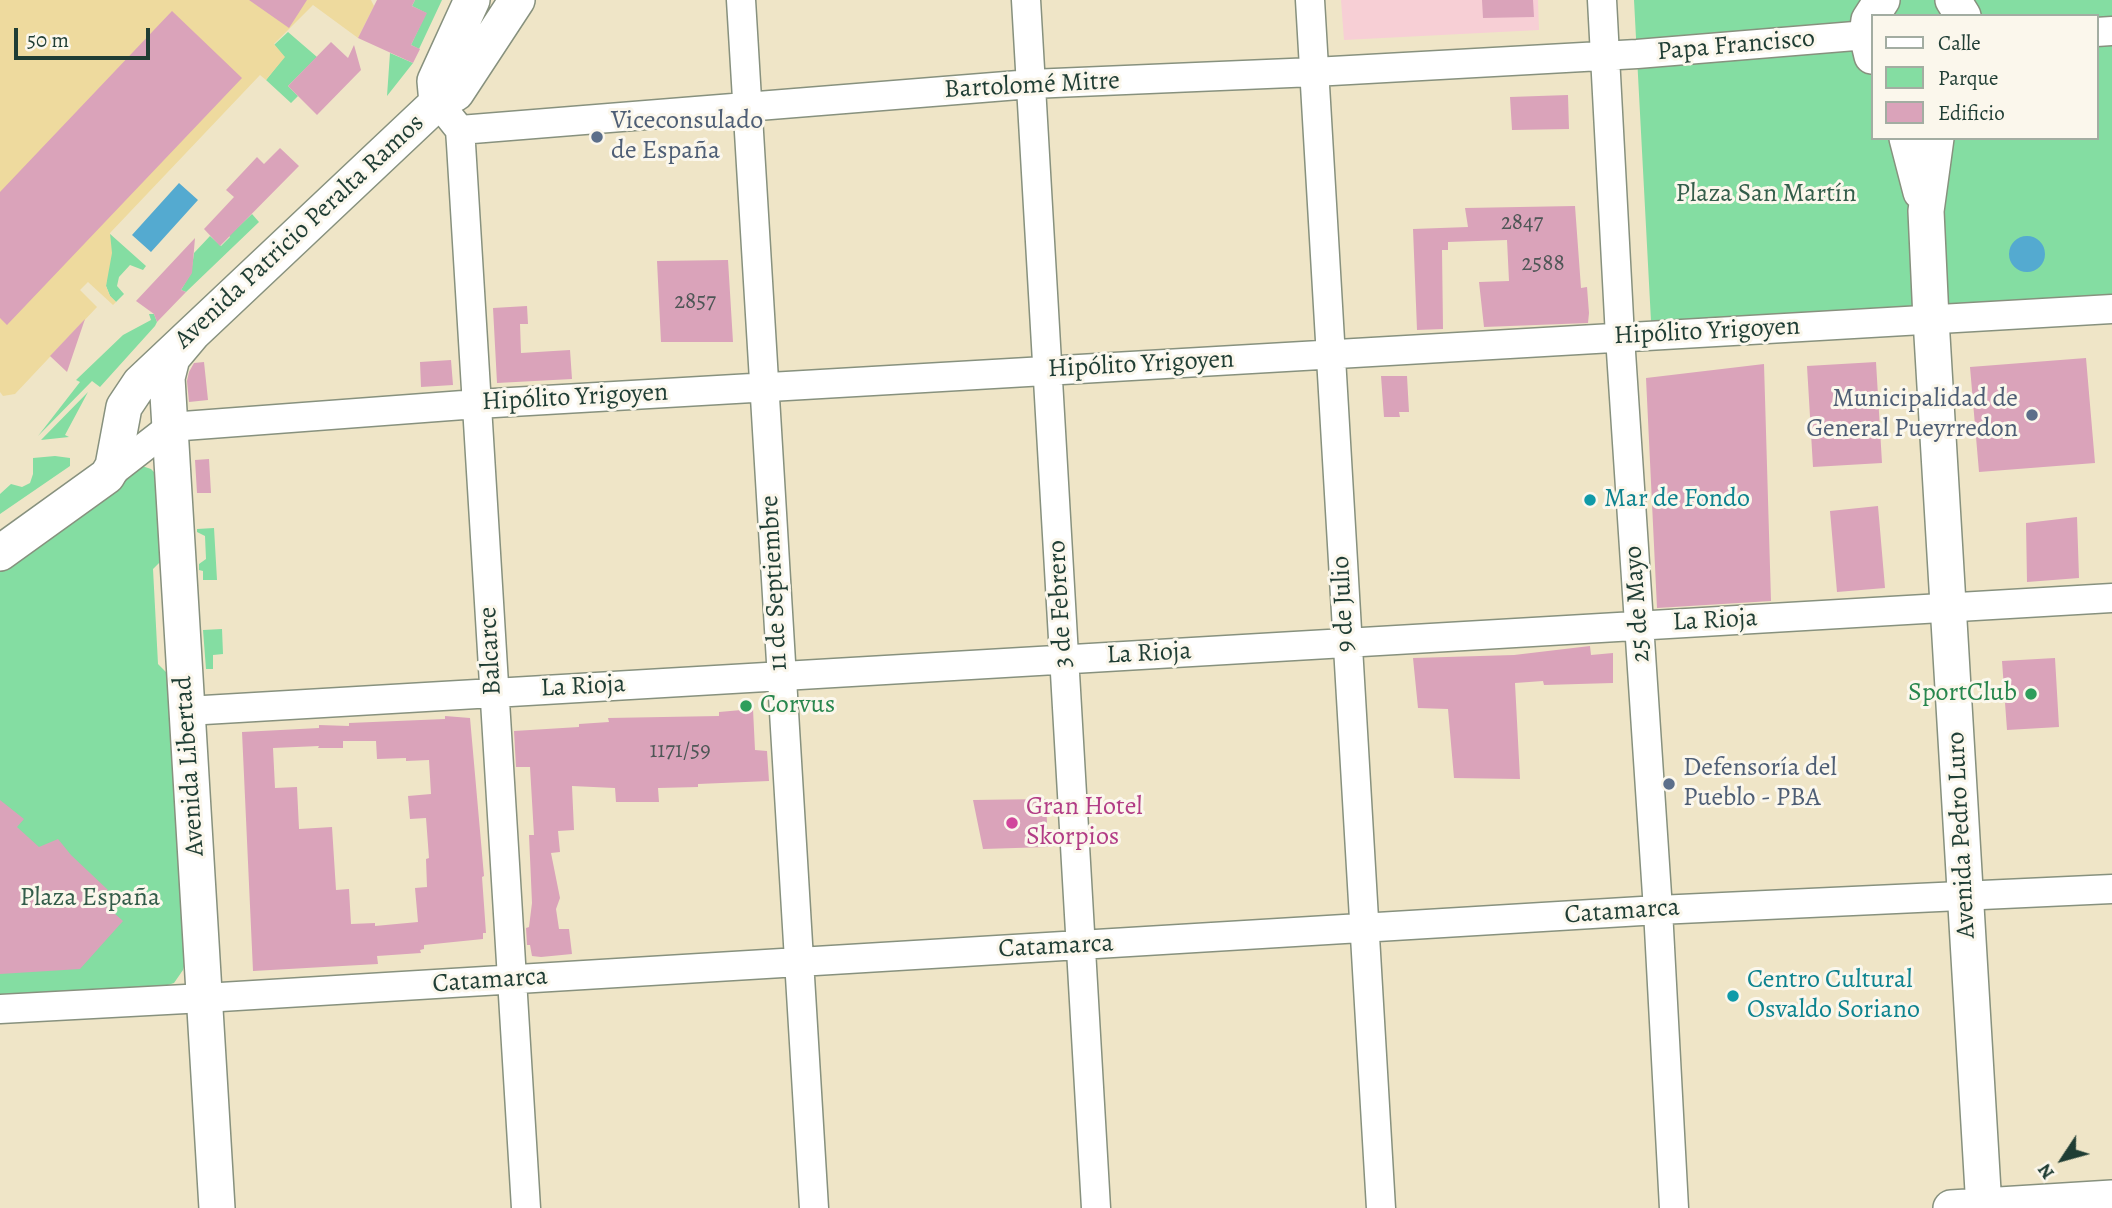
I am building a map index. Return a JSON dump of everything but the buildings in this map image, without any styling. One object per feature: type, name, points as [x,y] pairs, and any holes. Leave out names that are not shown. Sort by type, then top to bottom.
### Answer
[{"type":"main road","points":[[437,103],[435,81],[472,0]]},
{"type":"main road","name":"Avenida Patricio Peralta Ramos","points":[[107,476],[113,466],[120,420],[131,394],[152,370],[437,103],[456,93],[517,0]]},
{"type":"main road","name":"Avenida Pedro Luro","points":[[1908,140],[1926,211]]},
{"type":"main road","name":"Avenida Pedro Luro","points":[[1936,140],[1926,211],[1966,895],[1973,1207]]},
{"type":"main road","name":"Avenida Libertad","points":[[193,333],[169,365],[167,378],[217,1208]]},
{"type":"main road","points":[[0,553],[107,476]]},
{"type":"main road","points":[[1973,1207],[2112,1198]]},
{"type":"street","name":"11 de Septiembre","points":[[741,0],[814,1208]]},
{"type":"street","name":"3 de Febrero","points":[[1026,0],[1096,1208]]},
{"type":"street","name":"9 de Julio","points":[[1310,0],[1381,1208]]},
{"type":"street","name":"25 de Mayo","points":[[1602,0],[1674,1208]]},
{"type":"street","name":"Papa Francisco","points":[[1605,56],[1870,22]]},
{"type":"street","name":"Bartolomé Mitre","points":[[460,130],[1031,84],[1605,56]]},
{"type":"street","points":[[437,103],[460,130]]},
{"type":"street","name":"Balcarce","points":[[460,130],[526,1208]]},
{"type":"street","name":"Hipólito Yrigoyen","points":[[170,427],[477,404],[2112,309]]},
{"type":"street","points":[[107,476],[170,427]]},
{"type":"street","name":"La Rioja","points":[[187,711],[2112,598]]},
{"type":"street","name":"Catamarca","points":[[0,1009],[1658,910],[2112,889]]},
{"type":"shaded area","points":[[1341,0],[1538,0],[1539,30],[1344,40]]},
{"type":"green space","points":[[415,0],[442,0],[419,49],[411,45],[426,13],[412,6]]},
{"type":"green space","name":"Plaza San Martín","points":[[1634,0],[2112,0],[2112,302],[1651,321]]},
{"type":"green space","points":[[288,32],[317,57],[288,86],[298,96],[291,103],[266,80],[284,57],[274,45]]},
{"type":"green space","points":[[390,53],[413,63],[387,96]]},
{"type":"green space","points":[[252,214],[259,222],[186,292],[181,290],[191,273],[194,253],[210,236],[221,246],[230,237],[221,226],[235,230]]},
{"type":"green space","points":[[109,233],[146,266],[143,270],[130,265],[119,277],[117,286],[124,294],[116,302],[106,286]]},
{"type":"green space","points":[[149,314],[154,314],[157,322],[155,326],[100,387],[92,381],[38,436],[80,382],[76,380],[123,335],[151,320]]},
{"type":"green space","points":[[88,392],[65,435],[69,437],[41,440]]},
{"type":"green space","points":[[33,458],[70,458],[70,466],[0,514],[0,494],[11,484],[22,487],[30,483]]},
{"type":"green space","name":"Plaza España","points":[[142,466],[154,472],[156,482],[160,562],[153,569],[158,664],[167,673],[185,963],[174,983],[162,987],[0,996],[0,572]]},
{"type":"green space","points":[[214,528],[217,580],[203,580],[203,571],[199,570],[199,564],[206,559],[205,536],[197,532],[197,529]]},
{"type":"green space","points":[[222,629],[223,654],[213,655],[213,669],[206,669],[203,630]]},
{"type":"sand","points":[[0,0],[371,0],[374,6],[358,38],[313,5],[274,44],[285,57],[266,80],[260,75],[110,233],[112,253],[106,286],[116,302],[113,305],[88,282],[80,290],[97,307],[15,394],[3,396],[0,392]]},
{"type":"water","points":[[179,183],[198,200],[151,252],[132,235]]},
{"type":"water","points":[[2027,236],[2040,241],[2045,254],[2040,267],[2027,272],[2014,267],[2009,254],[2014,241]]},
{"type":"place","name":"Viceconsulado de España","points":[[597,137]]},
{"type":"place","name":"Municipalidad de General Pueyrredon","points":[[2032,415]]},
{"type":"place","name":"Mar de Fondo","points":[[1590,500]]},
{"type":"place","name":"SportClub","points":[[2031,694]]},
{"type":"place","name":"Corvus","points":[[746,706]]},
{"type":"place","name":"Defensoría del Pueblo - PBA","points":[[1669,784]]},
{"type":"place","name":"Gran Hotel Skorpios","points":[[1012,823]]},
{"type":"place","name":"Centro Cultural Osvaldo Soriano","points":[[1733,996]]}]
